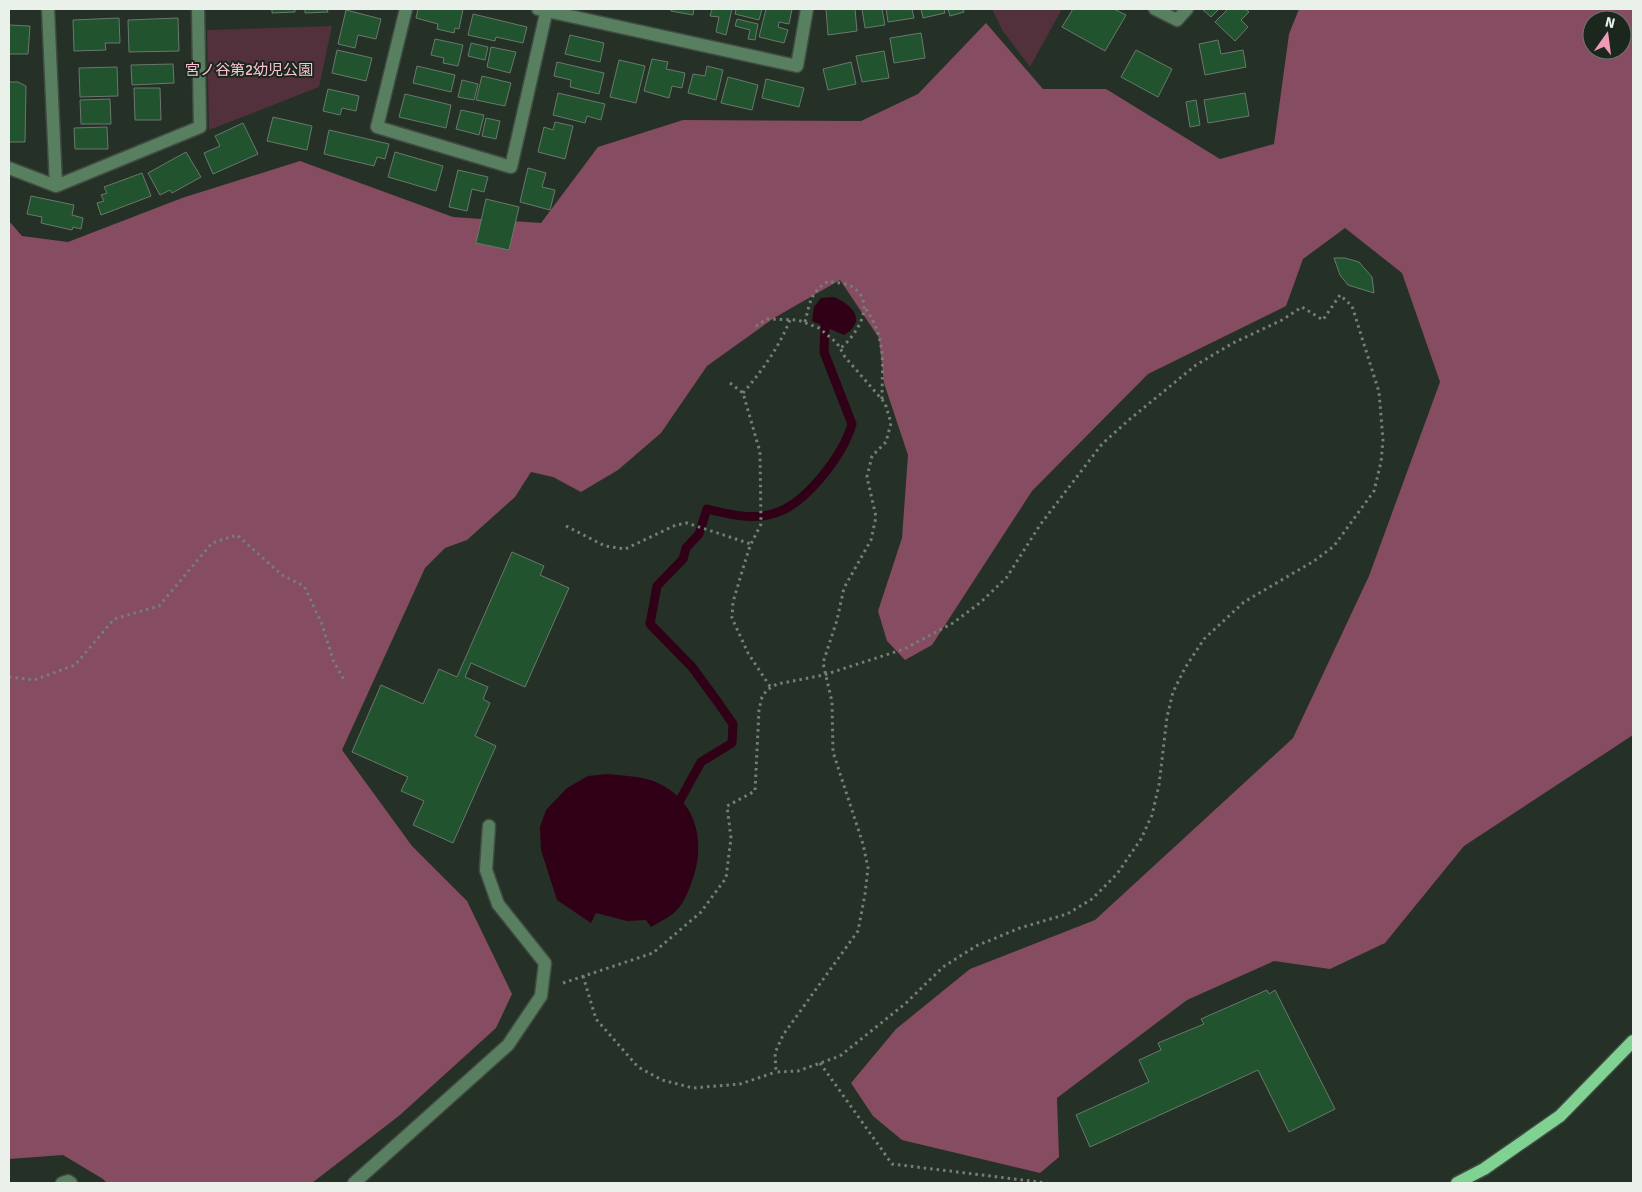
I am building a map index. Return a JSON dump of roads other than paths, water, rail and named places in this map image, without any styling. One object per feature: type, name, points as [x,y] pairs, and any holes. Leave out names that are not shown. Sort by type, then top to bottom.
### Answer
[{"type":"main road","points":[[1457,1183],[1484,1169],[1560,1116],[1633,1042]]},
{"type":"street","points":[[48,9],[56,186]]},
{"type":"street","points":[[9,168],[56,186],[200,127],[198,9]]},
{"type":"street","points":[[406,9],[377,127],[511,167],[544,9],[797,66],[807,9]]},
{"type":"street","points":[[1155,9],[1177,20],[1188,9]]},
{"type":"street","points":[[354,1183],[508,1045],[540,996],[545,963],[498,904],[486,870],[488,826]]},
{"type":"street","points":[[62,1183],[68,1181],[71,1183]]},
{"type":"waterway","points":[[680,800],[701,762],[732,743],[733,724],[692,667],[650,624],[657,586],[683,559],[686,548],[699,534],[707,509],[747,516],[772,514],[785,509],[797,501],[821,478],[831,464],[852,424],[824,352],[825,326]]},
{"type":"park label","name":"宮ノ谷第2幼児公園","points":[[249,70]]}]
